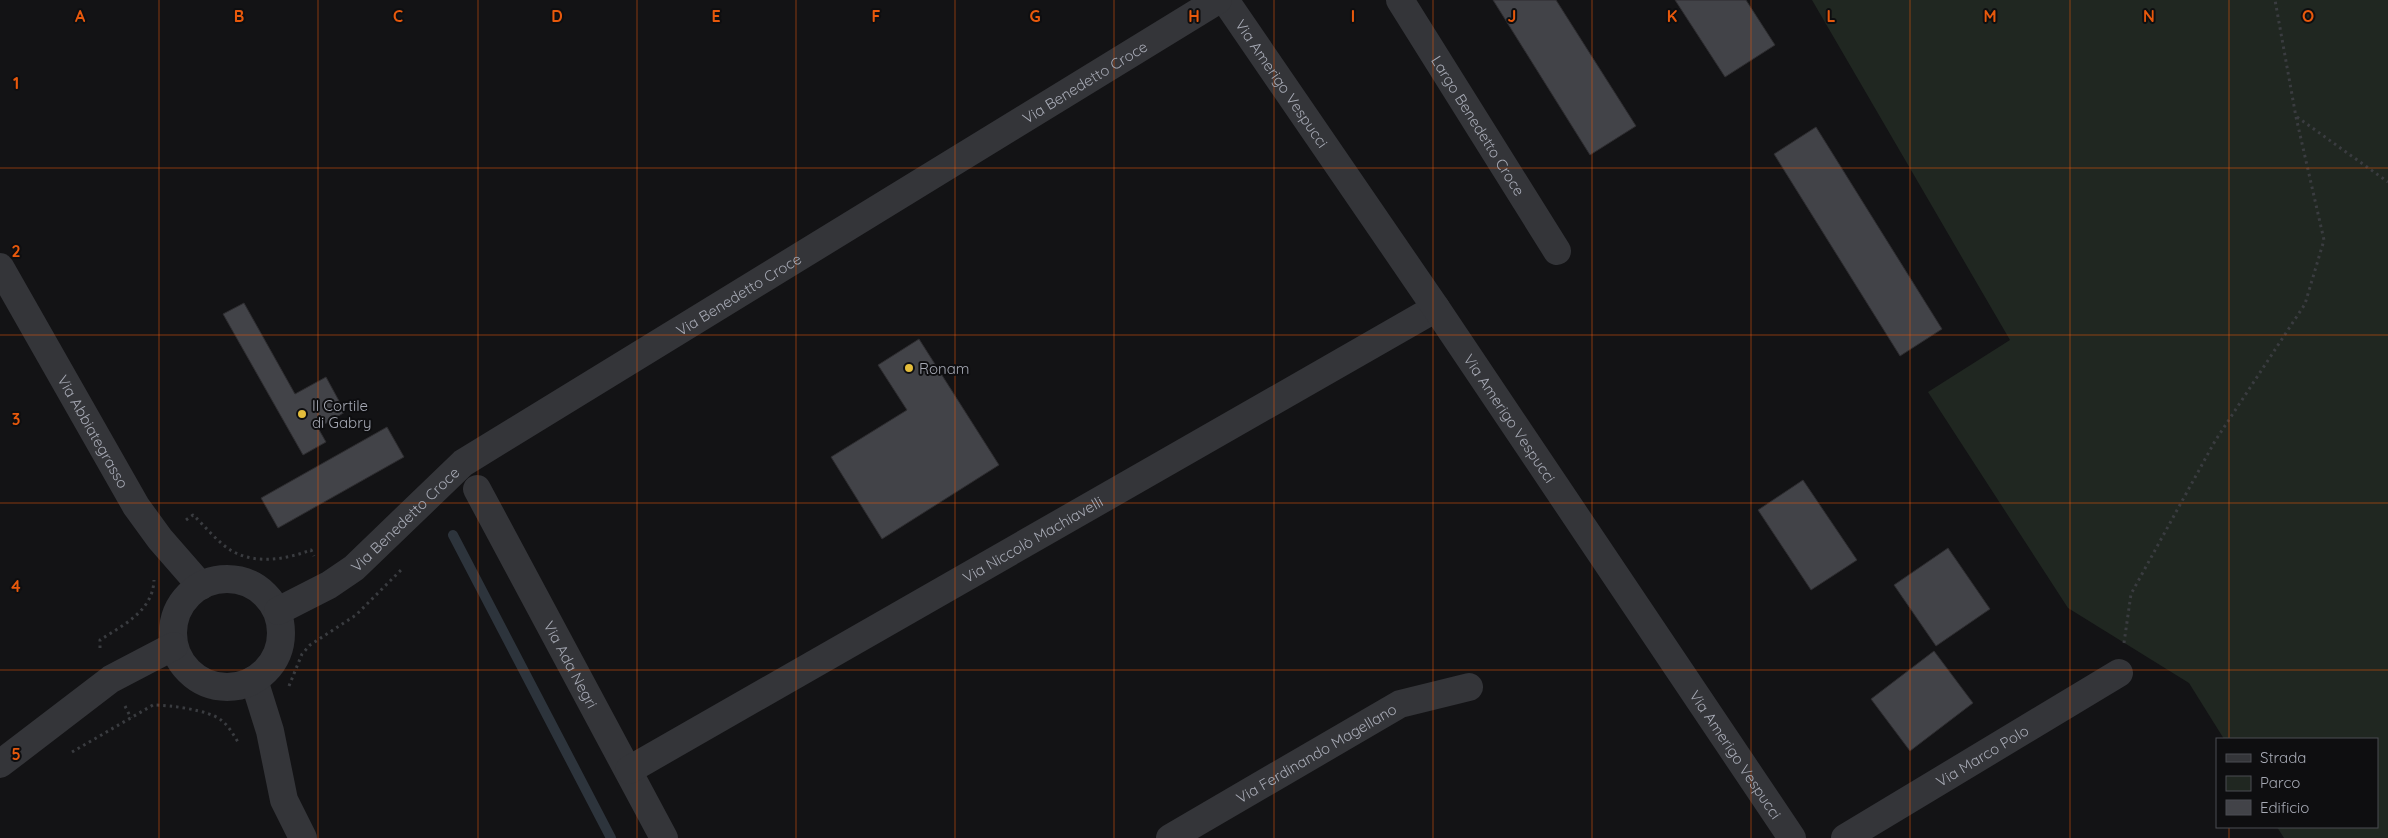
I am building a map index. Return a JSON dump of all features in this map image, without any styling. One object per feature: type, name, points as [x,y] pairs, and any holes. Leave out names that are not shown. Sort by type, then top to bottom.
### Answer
[{"type":"street","name":"Via Benedetto Croce","points":[[278,611],[329,585],[354,568],[464,464],[1218,0]]},
{"type":"street","name":"Via Amerigo Vespucci","points":[[1225,0],[1436,308],[1792,838]]},
{"type":"street","name":"Largo Benedetto Croce","points":[[1400,0],[1557,251]]},
{"type":"street","name":"Via Abbiategrasso","points":[[0,267],[136,506],[160,539],[201,586]]},
{"type":"street","name":"Via Niccolò Machiavelli","points":[[629,770],[1436,308]]},
{"type":"street","name":"Via Ada Negri","points":[[477,489],[664,838]]},
{"type":"street","points":[[218,579],[236,579],[253,585],[268,596],[278,611],[282,631],[279,650],[270,668],[254,680],[238,686],[222,687],[206,683],[191,674],[181,662],[174,646],[173,628],[177,611],[187,596],[201,586],[218,579]]},
{"type":"street","points":[[0,764],[111,679],[174,646]]},
{"type":"street","name":"Via Marco Polo","points":[[1845,838],[2119,672]]},
{"type":"street","points":[[254,680],[270,732],[284,800],[303,838]]},
{"type":"street","name":"Via Ferdinando Magellano","points":[[1170,838],[1400,704],[1469,687]]},
{"type":"path","points":[[2119,672],[2131,594],[2215,441],[2305,304],[2324,240],[2296,117],[2274,0]]},
{"type":"path","points":[[2296,117],[2388,182]]},
{"type":"green space","points":[[1812,0],[2388,0],[2388,838],[2284,838],[2278,828],[2378,828],[2378,738],[2223,738],[2189,683],[2068,608],[1928,392],[2010,340]]},
{"type":"building","points":[[1493,0],[1556,0],[1636,126],[1590,155]]},
{"type":"building","points":[[1675,0],[1746,0],[1775,45],[1725,77]]},
{"type":"building","points":[[1816,127],[1942,329],[1900,356],[1774,154]]},
{"type":"building","points":[[244,303],[295,394],[326,377],[345,412],[318,428],[326,442],[303,455],[223,314]]},
{"type":"building","points":[[919,339],[999,465],[882,539],[831,457],[907,410],[878,365]]},
{"type":"building","points":[[387,427],[404,457],[278,528],[261,498]]},
{"type":"building","points":[[1803,480],[1857,560],[1811,590],[1758,510]]},
{"type":"building","points":[[1948,548],[1990,609],[1936,646],[1894,585]]},
{"type":"building","points":[[1934,651],[1973,703],[1910,751],[1871,699]]},
{"type":"waterway","points":[[453,535],[611,838]]},
{"type":"place","name":"Ronam","points":[[909,368]]},
{"type":"place","name":"Il Cortile di Gabry","points":[[302,414]]}]
